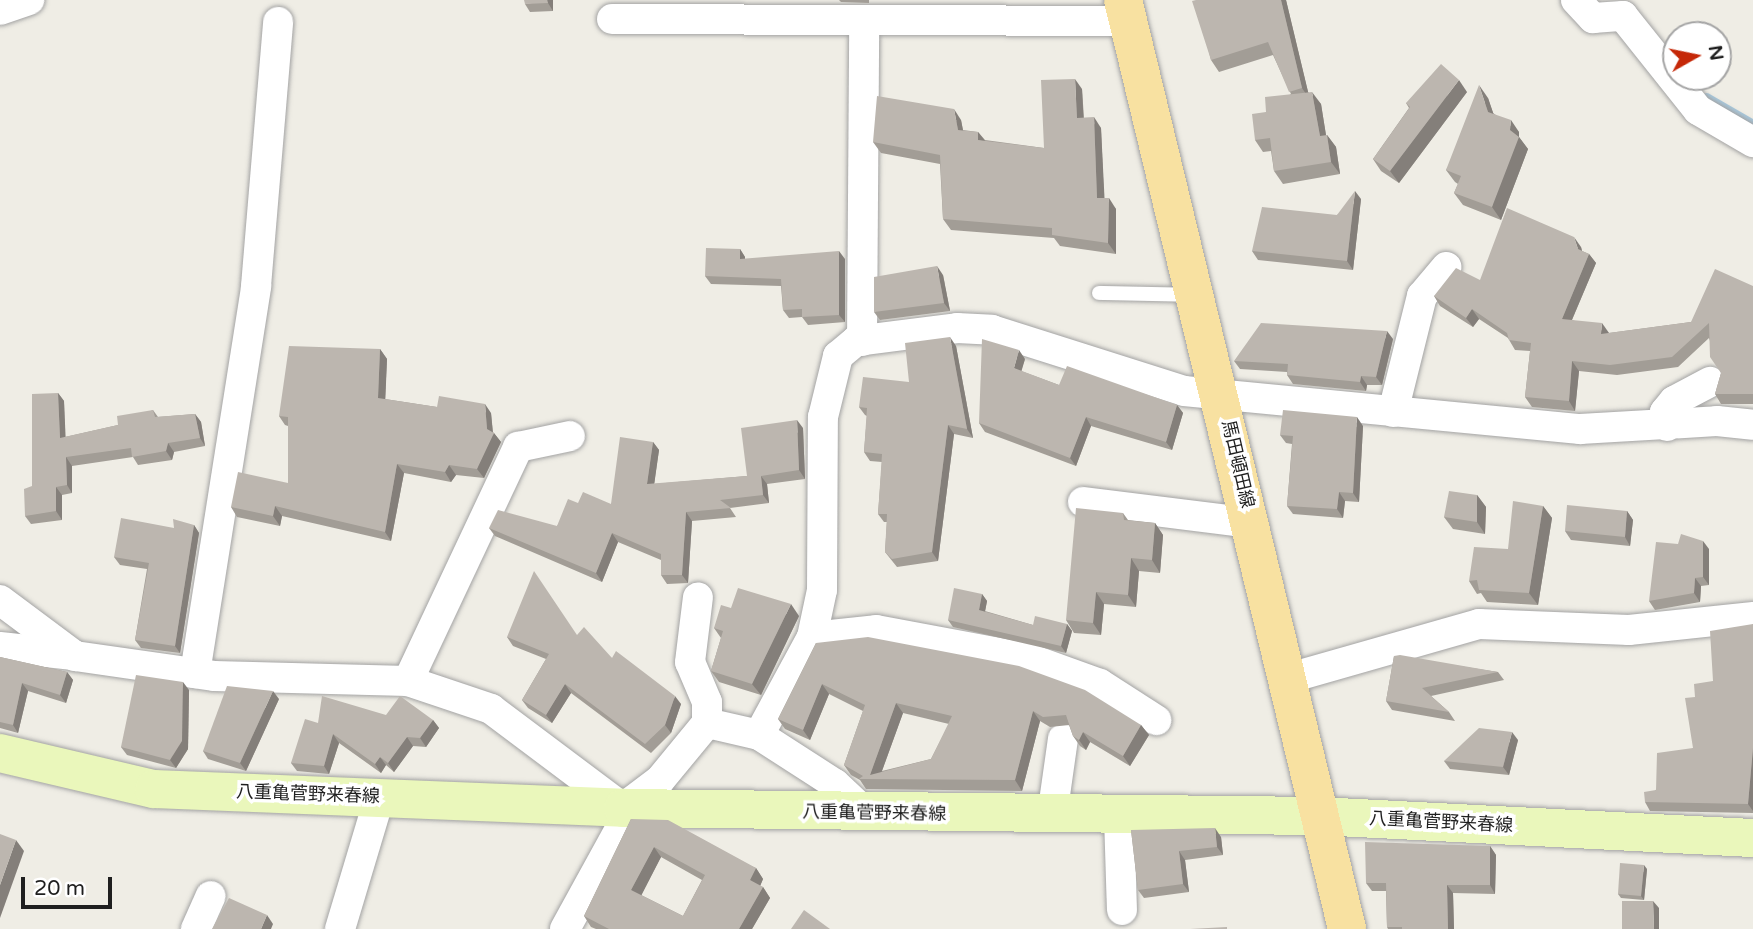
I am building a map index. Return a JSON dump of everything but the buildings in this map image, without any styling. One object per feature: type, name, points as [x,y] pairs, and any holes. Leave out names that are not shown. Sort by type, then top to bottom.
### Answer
[{"type":"main road","name":"馬田頓田線","points":[[1125,10],[1222,394],[1318,816],[1348,929]]},
{"type":"main road","name":"八重亀菅野来春線","points":[[0,752],[154,789],[380,796],[623,808],[1052,816],[1318,816],[1753,838]]},
{"type":"street","points":[[0,10],[29,0]]},
{"type":"street","points":[[1576,0],[1593,18],[1623,16],[1698,110],[1753,142]]},
{"type":"street","points":[[612,19],[864,22],[1125,10]]},
{"type":"street","points":[[195,673],[256,286],[278,22]]},
{"type":"street","points":[[862,341],[864,22]]},
{"type":"street","points":[[1393,412],[1422,296],[1446,267]]},
{"type":"street","points":[[759,735],[812,637],[822,590],[823,418],[838,356],[862,341],[957,328],[992,330],[1184,391],[1580,429],[1753,425]]},
{"type":"street","points":[[1667,426],[1665,412],[1674,401],[1710,382]]},
{"type":"street","points":[[408,681],[518,447],[570,436]]},
{"type":"street","points":[[1083,502],[1251,523]]},
{"type":"street","points":[[565,929],[621,827],[623,808],[660,780],[707,723],[707,702],[690,662],[698,597]]},
{"type":"street","points":[[0,600],[75,656]]},
{"type":"street","points":[[1286,678],[1479,624],[1629,630],[1753,617]]},
{"type":"street","points":[[812,637],[876,631],[1031,659],[1100,684],[1156,720]]},
{"type":"street","points":[[0,647],[195,673],[408,681],[491,709],[623,808]]},
{"type":"street","points":[[707,723],[759,735],[835,784],[866,813]]},
{"type":"street","points":[[1052,816],[1063,739]]},
{"type":"street","points":[[340,929],[380,796]]},
{"type":"street","points":[[1119,816],[1122,909]]},
{"type":"street","points":[[196,929],[211,896]]},
{"type":"lane","points":[[1100,293],[1197,295]]},
{"type":"waterway","points":[[1706,97],[1753,124]]}]
